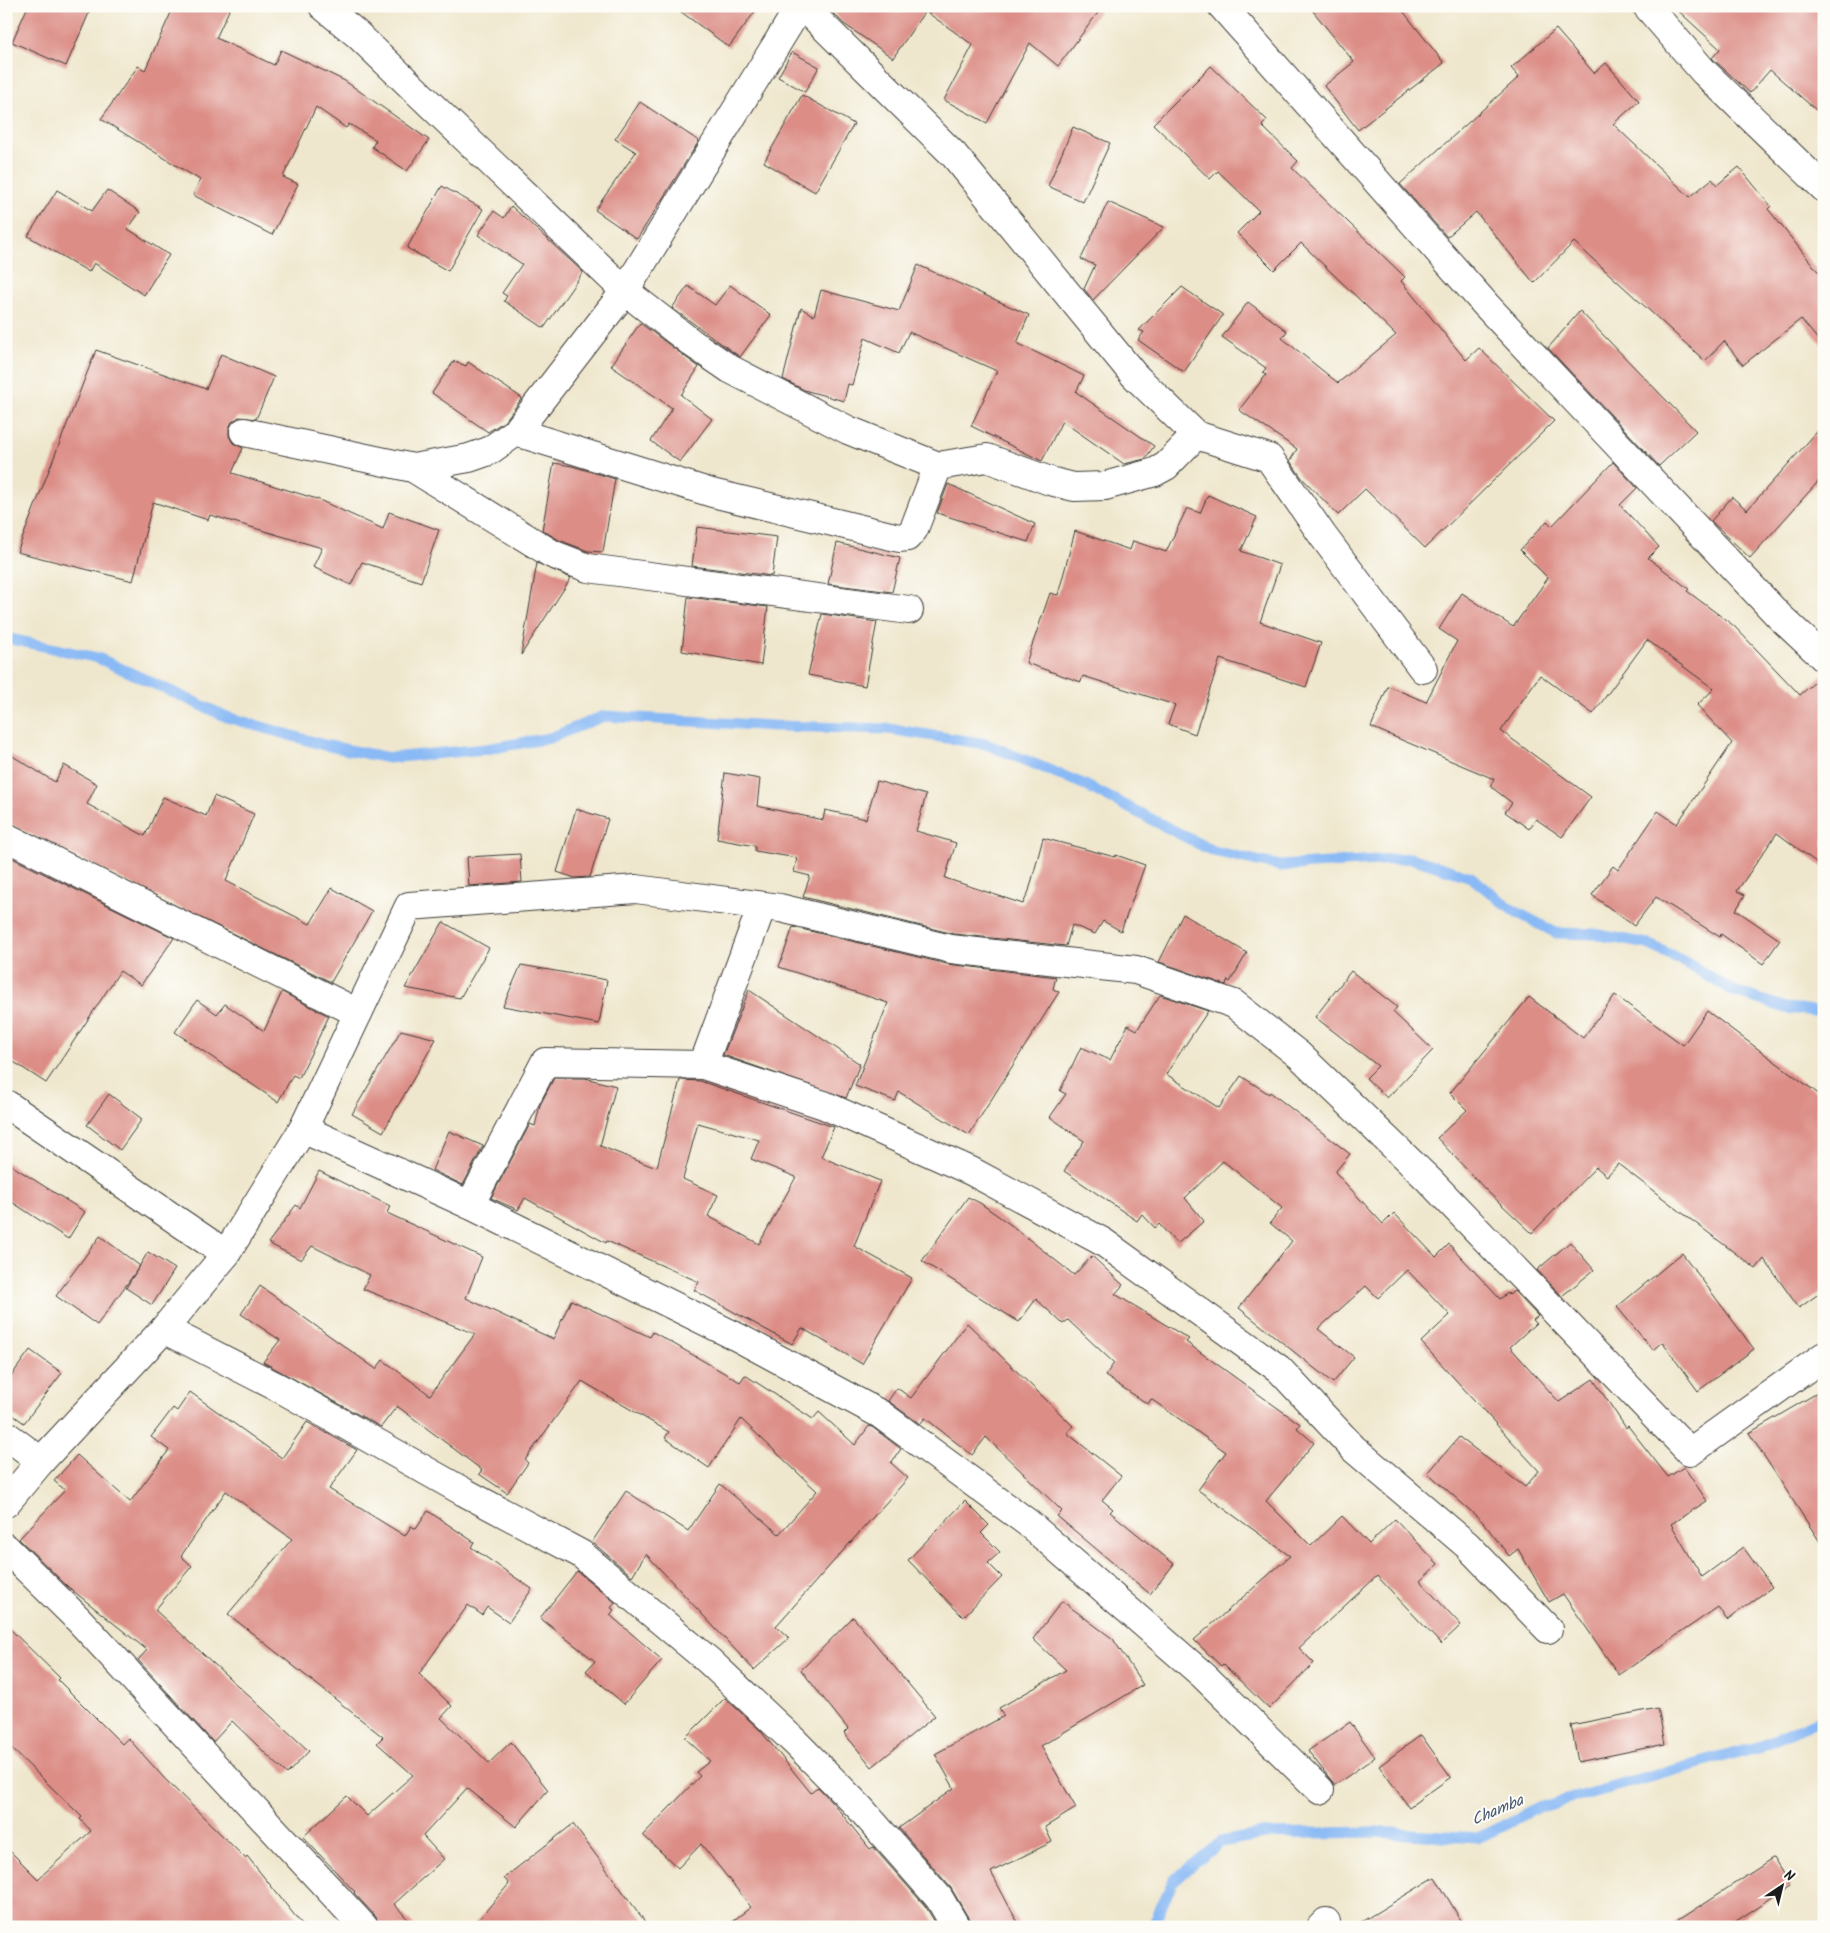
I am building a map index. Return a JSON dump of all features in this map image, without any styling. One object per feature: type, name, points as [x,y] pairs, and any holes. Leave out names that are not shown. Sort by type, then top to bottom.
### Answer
[{"type":"street","points":[[323,6],[358,36],[625,291],[730,369],[848,430],[938,466],[987,458],[1050,481],[1074,487],[1105,486],[1155,472],[1166,466],[1196,435]]},
{"type":"street","points":[[413,468],[469,458],[490,451],[516,432],[625,291],[801,6],[954,155],[1123,364],[1196,435],[1269,458],[1323,536],[1423,669]]},
{"type":"street","points":[[1222,6],[1486,306],[1779,616],[1824,658]]},
{"type":"street","points":[[1647,6],[1704,72],[1824,188]]},
{"type":"street","points":[[244,432],[413,468],[552,554],[588,568],[908,610]]},
{"type":"street","points":[[516,432],[712,493],[899,538],[907,537],[914,529],[938,466]]},
{"type":"street","points":[[6,837],[358,1013]]},
{"type":"street","points":[[6,1503],[41,1460],[164,1329],[226,1254],[303,1130],[409,906],[636,889],[780,908],[951,949],[1136,970],[1234,1004],[1299,1056],[1429,1180],[1690,1452],[1824,1356]]},
{"type":"street","points":[[703,1065],[762,906]]},
{"type":"street","points":[[470,1205],[544,1062],[703,1065],[824,1105],[971,1171],[1103,1242],[1279,1369],[1354,1449],[1467,1545],[1548,1630]]},
{"type":"street","points":[[6,1104],[226,1254]]},
{"type":"street","points":[[303,1130],[470,1205],[738,1338],[880,1414],[1028,1523],[1204,1676],[1320,1790]]},
{"type":"street","points":[[164,1329],[285,1391],[464,1492],[581,1554],[709,1661],[796,1742],[860,1808],[939,1898],[956,1927]]},
{"type":"street","points":[[6,1435],[41,1460]]},
{"type":"street","points":[[6,1548],[79,1620],[364,1927]]},
{"type":"building","points":[[28,6],[92,6],[66,66],[12,42]]},
{"type":"building","points":[[174,6],[231,6],[216,38],[274,65],[281,50],[345,81],[429,140],[407,171],[372,147],[376,140],[349,124],[346,128],[316,107],[283,177],[298,184],[272,235],[193,195],[200,180],[101,119],[138,66],[145,70]]},
{"type":"building","points":[[673,6],[759,6],[729,47]]},
{"type":"building","points":[[826,6],[1103,6],[1058,66],[1030,43],[987,123],[944,100],[973,45],[925,11],[893,58],[844,24]]},
{"type":"building","points":[[1309,6],[1399,6],[1444,63],[1358,130],[1324,86],[1354,62]]},
{"type":"building","points":[[1673,6],[1824,6],[1824,117],[1770,70],[1750,93],[1712,58],[1720,49]]},
{"type":"building","points":[[1556,29],[1594,73],[1606,63],[1639,101],[1613,124],[1690,197],[1712,179],[1717,185],[1739,167],[1771,206],[1768,209],[1824,279],[1824,347],[1801,319],[1743,365],[1724,341],[1705,361],[1574,242],[1534,283],[1476,212],[1447,237],[1400,184],[1519,77],[1511,68]]},
{"type":"building","points":[[792,52],[819,67],[805,92],[778,77]]},
{"type":"building","points":[[1211,66],[1267,120],[1262,126],[1298,161],[1292,168],[1405,277],[1401,281],[1466,360],[1479,348],[1554,421],[1425,548],[1365,489],[1338,515],[1302,478],[1290,461],[1297,449],[1239,410],[1266,375],[1263,372],[1266,368],[1222,337],[1248,302],[1287,331],[1282,338],[1338,383],[1396,335],[1301,243],[1274,270],[1237,233],[1259,211],[1218,171],[1210,179],[1153,124]]},
{"type":"building","points":[[802,95],[854,124],[815,192],[764,162]]},
{"type":"building","points":[[640,102],[699,141],[637,239],[595,210],[636,152],[615,139]]},
{"type":"building","points":[[1073,127],[1110,143],[1083,202],[1048,186]]},
{"type":"building","points":[[442,186],[483,209],[448,271],[407,248]]},
{"type":"building","points":[[57,190],[92,211],[107,190],[140,212],[128,229],[169,255],[144,295],[94,263],[89,272],[28,236]]},
{"type":"building","points":[[1108,202],[1164,227],[1093,300],[1084,289],[1095,265],[1081,259]]},
{"type":"building","points":[[511,206],[583,272],[544,328],[504,301],[507,296],[502,293],[522,264],[478,235],[494,211],[504,218]]},
{"type":"building","points":[[918,265],[1029,315],[1017,343],[1084,376],[1076,392],[1154,446],[1145,459],[1124,464],[1062,421],[1042,461],[971,426],[997,371],[909,332],[899,353],[865,338],[852,385],[848,384],[844,401],[804,390],[783,379],[801,308],[814,316],[821,290],[899,311]]},
{"type":"building","points":[[730,285],[771,315],[740,357],[672,308],[688,286],[715,305]]},
{"type":"building","points":[[1182,287],[1223,315],[1184,372],[1138,340],[1144,332],[1139,330]]},
{"type":"building","points":[[1580,311],[1696,431],[1659,466],[1548,348]]},
{"type":"building","points":[[640,323],[699,367],[681,395],[712,419],[680,462],[651,441],[672,408],[611,366]]},
{"type":"building","points":[[96,350],[206,389],[221,354],[274,377],[256,419],[239,417],[232,422],[229,428],[229,436],[233,443],[243,448],[232,473],[317,499],[383,529],[389,512],[439,530],[421,582],[362,562],[351,585],[313,567],[322,548],[210,515],[208,520],[153,502],[133,581],[17,552]]},
{"type":"building","points":[[454,361],[466,366],[468,362],[522,398],[505,421],[488,432],[432,393]]},
{"type":"building","points":[[1824,424],[1824,475],[1750,558],[1711,521],[1732,497],[1747,510]]},
{"type":"building","points":[[1613,462],[1637,488],[1620,505],[1659,547],[1648,558],[1689,589],[1687,591],[1734,626],[1800,695],[1824,674],[1824,868],[1777,833],[1737,891],[1745,895],[1736,910],[1780,940],[1763,964],[1721,934],[1720,937],[1656,897],[1634,926],[1592,895],[1613,866],[1618,870],[1658,811],[1677,824],[1732,743],[1697,705],[1714,689],[1647,640],[1593,714],[1540,675],[1501,731],[1591,797],[1562,837],[1536,819],[1529,829],[1505,812],[1512,803],[1490,786],[1494,779],[1371,727],[1388,686],[1426,702],[1457,641],[1439,629],[1462,593],[1513,627],[1548,578],[1520,550],[1547,521],[1552,526]]},
{"type":"building","points":[[554,463],[572,466],[615,479],[603,552],[588,551],[559,540],[542,530]]},
{"type":"building","points":[[948,484],[1035,524],[1028,542],[937,513]]},
{"type":"building","points":[[1208,495],[1257,517],[1241,551],[1280,565],[1260,622],[1321,643],[1306,687],[1220,659],[1195,734],[1168,724],[1175,705],[1083,676],[1081,682],[1026,663],[1050,593],[1058,595],[1075,531],[1130,550],[1133,541],[1166,552],[1187,508],[1200,513]]},
{"type":"building","points":[[697,527],[777,537],[772,576],[692,566]]},
{"type":"building","points":[[837,543],[900,558],[892,592],[828,584]]},
{"type":"building","points":[[537,563],[571,578],[521,655]]},
{"type":"building","points":[[688,597],[768,607],[761,665],[682,651]]},
{"type":"building","points":[[822,614],[877,622],[865,686],[808,675]]},
{"type":"building","points":[[6,752],[55,782],[64,765],[97,784],[87,804],[145,836],[163,797],[206,816],[214,796],[254,814],[226,881],[310,924],[332,888],[372,911],[331,982],[6,822]]},
{"type":"building","points":[[725,773],[760,779],[757,806],[823,820],[825,810],[866,819],[877,781],[926,795],[916,831],[956,843],[945,878],[1023,904],[1029,891],[1043,838],[1115,857],[1116,855],[1145,865],[1121,931],[1103,921],[1095,934],[1072,925],[1066,946],[954,934],[803,897],[810,876],[794,872],[797,858],[755,851],[755,846],[717,839]]},
{"type":"building","points":[[576,809],[608,819],[590,877],[575,878],[557,872]]},
{"type":"building","points":[[520,854],[522,882],[469,886],[467,857]]},
{"type":"building","points":[[6,855],[174,938],[141,985],[120,971],[46,1083],[6,1057]]},
{"type":"building","points":[[1183,914],[1247,953],[1230,982],[1228,980],[1226,985],[1159,962]]},
{"type":"building","points":[[443,922],[489,948],[460,998],[405,988]]},
{"type":"building","points":[[793,927],[947,964],[1056,977],[1053,989],[1059,992],[969,1135],[899,1092],[895,1101],[855,1086],[888,1003],[779,967]]},
{"type":"building","points":[[521,965],[607,980],[599,1024],[503,1006]]},
{"type":"building","points":[[1351,971],[1397,1007],[1393,1012],[1433,1050],[1387,1098],[1366,1078],[1378,1066],[1315,1017]]},
{"type":"building","points":[[749,990],[860,1064],[846,1098],[723,1055]]},
{"type":"building","points":[[282,992],[329,1016],[299,1078],[293,1075],[278,1102],[175,1032],[197,1000],[217,1014],[225,1004],[264,1031]]},
{"type":"building","points":[[1160,995],[1208,1011],[1166,1074],[1219,1108],[1241,1076],[1269,1094],[1270,1092],[1350,1154],[1335,1172],[1383,1224],[1394,1213],[1436,1257],[1449,1244],[1500,1299],[1514,1291],[1538,1316],[1533,1320],[1536,1323],[1510,1347],[1559,1402],[1593,1379],[1626,1428],[1628,1426],[1668,1477],[1684,1467],[1707,1501],[1671,1524],[1702,1577],[1743,1547],[1772,1587],[1727,1620],[1718,1607],[1619,1675],[1563,1594],[1549,1602],[1518,1549],[1509,1556],[1483,1522],[1428,1473],[1459,1437],[1525,1487],[1539,1471],[1421,1342],[1450,1315],[1407,1270],[1378,1298],[1366,1286],[1318,1329],[1354,1357],[1333,1383],[1239,1308],[1292,1241],[1270,1223],[1282,1208],[1223,1161],[1185,1198],[1204,1221],[1177,1244],[1159,1224],[1155,1228],[1142,1214],[1137,1221],[1064,1171],[1084,1141],[1050,1117],[1066,1094],[1060,1091],[1081,1047],[1110,1060],[1128,1025],[1137,1030]]},
{"type":"building","points":[[1615,995],[1683,1045],[1707,1011],[1824,1098],[1824,1290],[1799,1308],[1764,1259],[1756,1269],[1618,1164],[1607,1176],[1596,1167],[1532,1233],[1487,1191],[1437,1138],[1467,1110],[1450,1093],[1529,997],[1583,1038]]},
{"type":"building","points":[[401,1030],[436,1039],[383,1132],[352,1114]]},
{"type":"building","points":[[554,1078],[585,1078],[616,1086],[600,1146],[657,1167],[680,1080],[700,1081],[834,1127],[821,1157],[880,1181],[854,1246],[912,1278],[862,1364],[802,1328],[792,1344],[694,1290],[699,1282],[607,1241],[606,1243],[525,1198],[518,1210],[491,1198],[530,1124],[535,1126],[540,1105]],"holes":[[[698,1123],[759,1140],[751,1159],[796,1177],[759,1244],[708,1216],[718,1195],[683,1179]]]},
{"type":"building","points":[[109,1094],[142,1119],[120,1150],[87,1125]]},
{"type":"building","points":[[449,1131],[483,1146],[463,1185],[432,1170]]},
{"type":"building","points":[[6,1162],[85,1212],[68,1239],[6,1198]]},
{"type":"building","points":[[319,1171],[390,1206],[387,1213],[482,1257],[466,1298],[553,1339],[571,1300],[650,1337],[653,1332],[740,1382],[745,1375],[813,1419],[819,1412],[855,1445],[869,1426],[872,1427],[901,1449],[891,1463],[908,1478],[776,1626],[789,1638],[754,1670],[646,1554],[632,1576],[592,1542],[626,1491],[688,1531],[720,1484],[779,1534],[817,1491],[741,1419],[709,1468],[665,1438],[669,1432],[582,1381],[525,1460],[528,1463],[507,1493],[479,1474],[482,1470],[397,1406],[381,1427],[263,1362],[280,1340],[241,1314],[260,1286],[376,1369],[383,1360],[430,1395],[475,1334],[363,1289],[370,1275],[312,1246],[301,1260],[268,1243],[296,1205],[300,1208]]},
{"type":"building","points":[[968,1197],[980,1203],[1011,1225],[1074,1275],[1092,1256],[1123,1285],[1115,1294],[1189,1339],[1186,1342],[1300,1424],[1297,1428],[1314,1443],[1266,1501],[1311,1546],[1342,1516],[1369,1544],[1395,1519],[1438,1564],[1420,1581],[1461,1625],[1441,1644],[1377,1576],[1299,1648],[1314,1663],[1269,1709],[1223,1664],[1221,1666],[1194,1640],[1290,1556],[1198,1490],[1226,1452],[1151,1399],[1148,1404],[1105,1376],[1114,1363],[1068,1320],[1063,1324],[1036,1299],[1019,1322],[922,1261]]},
{"type":"building","points":[[100,1236],[140,1266],[97,1325],[56,1296]]},
{"type":"building","points":[[1570,1242],[1594,1270],[1562,1296],[1537,1270]]},
{"type":"building","points":[[148,1252],[175,1269],[152,1305],[126,1288]]},
{"type":"building","points":[[1682,1253],[1754,1349],[1698,1391],[1662,1342],[1653,1350],[1617,1307]]},
{"type":"building","points":[[967,1323],[1073,1426],[1067,1433],[1121,1476],[1102,1500],[1113,1509],[1110,1512],[1174,1564],[1150,1594],[1057,1516],[1062,1511],[986,1437],[972,1455],[925,1418],[920,1424],[888,1401],[897,1388],[911,1398]]},
{"type":"building","points":[[30,1350],[62,1373],[24,1423],[6,1410],[6,1383]]},
{"type":"building","points":[[1824,1389],[1824,1548],[1749,1433]]},
{"type":"building","points":[[190,1392],[282,1458],[307,1422],[357,1450],[329,1489],[405,1536],[411,1526],[416,1529],[428,1511],[474,1542],[471,1547],[532,1589],[509,1622],[487,1607],[482,1615],[468,1605],[419,1674],[452,1706],[441,1718],[489,1763],[511,1742],[548,1790],[516,1827],[467,1788],[423,1836],[444,1859],[394,1904],[415,1927],[379,1927],[376,1917],[355,1892],[303,1837],[347,1796],[367,1816],[413,1775],[377,1743],[383,1737],[228,1614],[292,1539],[226,1491],[181,1556],[192,1566],[155,1610],[309,1751],[287,1774],[232,1721],[213,1742],[138,1660],[147,1650],[67,1586],[19,1539],[65,1490],[54,1481],[77,1455],[130,1502],[169,1450],[151,1437],[173,1408],[177,1411]]},
{"type":"building","points":[[965,1501],[989,1525],[981,1533],[1000,1552],[988,1563],[1002,1577],[963,1617],[908,1560]]},
{"type":"building","points":[[577,1571],[615,1602],[611,1608],[614,1610],[610,1615],[662,1660],[624,1704],[586,1671],[595,1661],[540,1618]]},
{"type":"building","points":[[1062,1601],[1113,1639],[1143,1685],[1041,1746],[1076,1808],[1045,1827],[1052,1842],[991,1872],[1020,1927],[972,1927],[951,1888],[899,1828],[954,1788],[935,1754],[1004,1716],[999,1708],[1066,1670],[1033,1639]]},
{"type":"building","points":[[853,1617],[935,1716],[872,1767],[844,1733],[848,1729],[801,1670]]},
{"type":"building","points":[[6,1625],[60,1678],[58,1680],[122,1744],[128,1738],[164,1778],[245,1858],[247,1856],[304,1927],[6,1927],[6,1847],[38,1879],[91,1831],[80,1819],[82,1817],[6,1743]]},
{"type":"building","points":[[725,1698],[759,1729],[811,1793],[818,1787],[833,1803],[870,1849],[873,1847],[926,1907],[938,1927],[725,1927],[751,1907],[701,1844],[678,1868],[643,1835],[700,1776],[696,1772],[710,1761],[685,1738]]},
{"type":"building","points":[[1658,1708],[1665,1744],[1578,1762],[1571,1725]]},
{"type":"building","points":[[1350,1722],[1375,1757],[1335,1785],[1308,1751]]},
{"type":"building","points":[[1421,1735],[1451,1777],[1409,1807],[1379,1766]]},
{"type":"building","points":[[573,1824],[649,1927],[472,1927],[509,1884],[504,1878]]},
{"type":"building","points":[[1774,1858],[1791,1885],[1727,1927],[1667,1927]]},
{"type":"building","points":[[1435,1877],[1465,1927],[1353,1927]]},
{"type":"waterway","points":[[6,638],[98,658],[227,717],[324,745],[389,758],[486,749],[550,738],[604,716],[775,726],[889,729],[986,744],[1083,784],[1213,851],[1280,866],[1411,858],[1471,877],[1511,909],[1556,933],[1594,934],[1648,944],[1683,961],[1733,991],[1786,1008],[1824,1012]]},
{"type":"waterway","name":"Chamba","points":[[1152,1927],[1173,1881],[1221,1842],[1263,1834],[1375,1832],[1478,1838],[1541,1807],[1758,1747],[1824,1718]]}]
